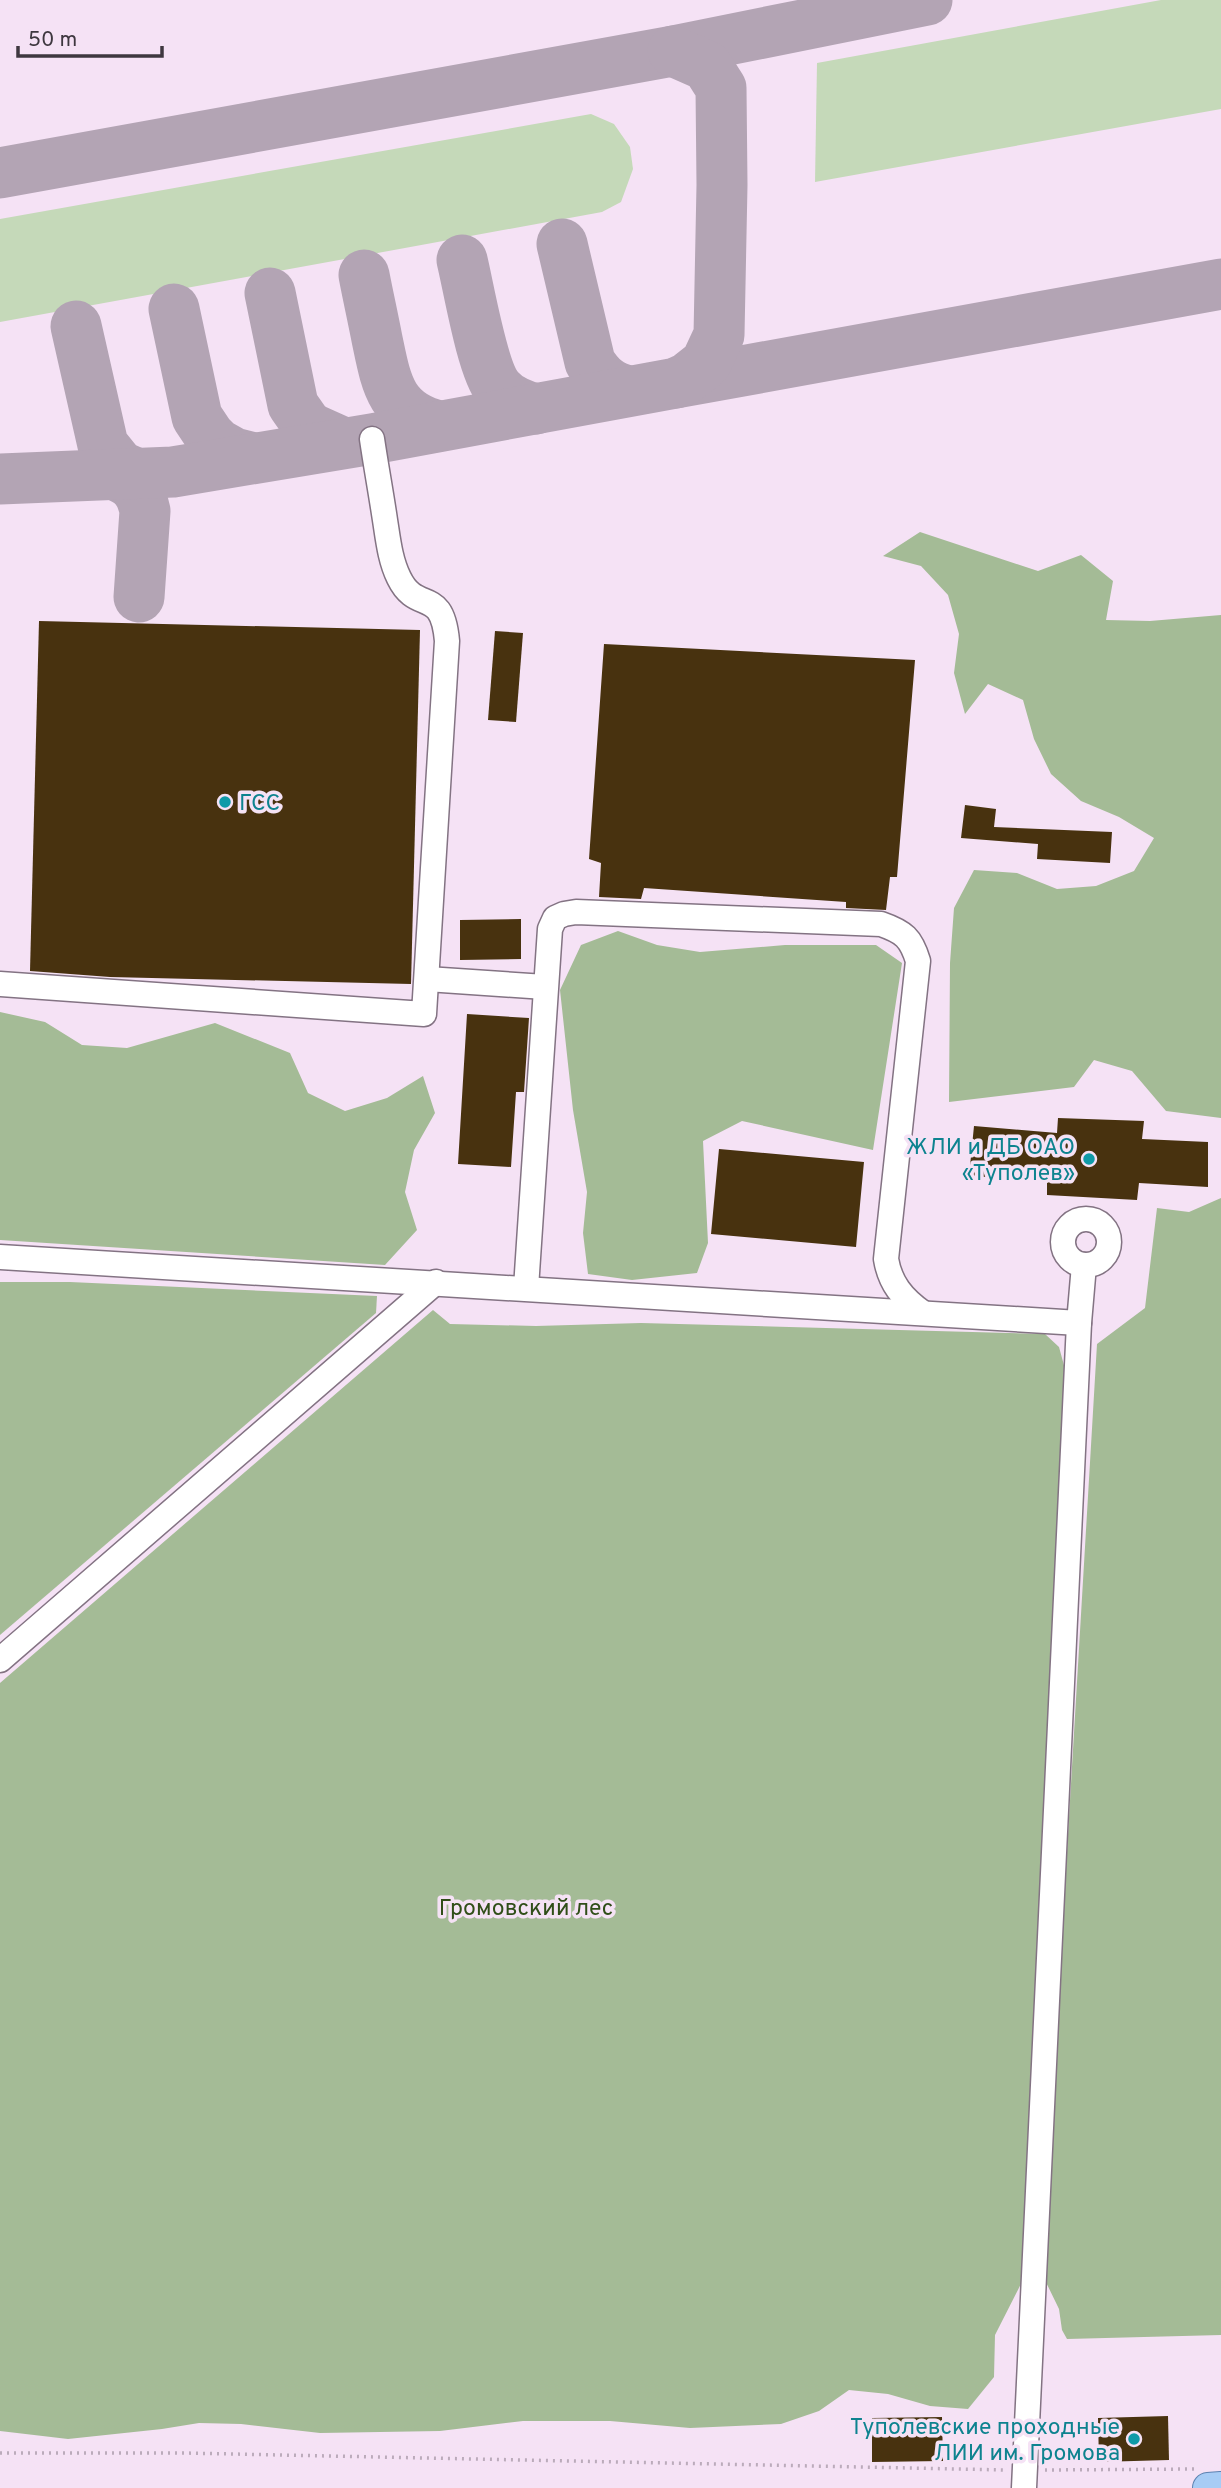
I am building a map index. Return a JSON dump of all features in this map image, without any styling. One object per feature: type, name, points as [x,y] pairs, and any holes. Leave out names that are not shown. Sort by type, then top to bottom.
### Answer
[{"type":"main road","points":[[1203,2478],[1221,2487]]},
{"type":"lane","points":[[0,984],[424,1014],[447,641],[445,621],[438,608],[412,596],[398,577],[390,552],[372,439]]},
{"type":"lane","points":[[526,1288],[545,987],[552,924],[555,918],[564,914],[881,924],[897,930],[913,944],[918,961],[886,1259],[892,1281],[899,1292],[922,1313]]},
{"type":"lane","points":[[427,979],[545,987]]},
{"type":"lane","points":[[0,1257],[1079,1323]]},
{"type":"lane","points":[[1024,2479],[1079,1323],[1084,1265]]},
{"type":"lane","points":[[0,1660],[436,1282]]},
{"type":"path","points":[[0,2453],[197,2453],[1024,2479],[1203,2478]]},
{"type":"green space","points":[[1161,0],[1221,0],[1221,109],[815,182],[817,63]]},
{"type":"green space","points":[[591,114],[614,124],[630,147],[633,169],[621,202],[602,212],[0,322],[0,219]]},
{"type":"green space","points":[[920,532],[1038,571],[1081,555],[1113,581],[1106,620],[1150,621],[1221,615],[1221,1118],[1166,1111],[1132,1071],[1094,1060],[1074,1087],[949,1102],[950,963],[954,908],[974,870],[1017,873],[1057,889],[1096,886],[1134,871],[1154,838],[1119,817],[1081,801],[1051,774],[1034,739],[1023,700],[988,684],[965,714],[954,673],[959,634],[948,595],[921,566],[883,556]]},
{"type":"green space","points":[[618,931],[657,945],[700,952],[785,945],[876,945],[902,963],[873,1150],[742,1121],[703,1141],[708,1243],[697,1273],[632,1280],[588,1274],[583,1233],[587,1192],[573,1110],[560,990],[581,945]]},
{"type":"green space","points":[[0,1012],[45,1022],[82,1045],[127,1048],[215,1023],[290,1053],[308,1093],[345,1111],[387,1098],[423,1076],[435,1113],[414,1150],[405,1192],[417,1230],[385,1265],[0,1240]]},
{"type":"green space","points":[[1221,1198],[1221,2335],[1067,2339],[1062,2330],[1059,2309],[1042,2274],[1097,1344],[1145,1308],[1157,1208],[1189,1212]]},
{"type":"green space","points":[[0,1282],[70,1282],[377,1296],[376,1313],[0,1635]]},
{"type":"green space","name":"Громовский лес","points":[[433,1310],[450,1324],[536,1326],[641,1323],[1045,1334],[1059,1347],[1065,1369],[1026,2274],[995,2335],[994,2377],[968,2409],[930,2406],[888,2394],[849,2390],[819,2411],[781,2424],[690,2428],[610,2421],[523,2421],[440,2431],[320,2433],[241,2424],[199,2423],[68,2439],[0,2431],[0,1683]]},
{"type":"building","name":"ГСС","points":[[39,621],[420,630],[411,984],[110,977],[30,971]]},
{"type":"building","points":[[495,631],[523,633],[516,722],[488,720]]},
{"type":"building","points":[[604,644],[915,660],[897,877],[890,877],[886,910],[846,908],[846,902],[644,888],[641,899],[599,897],[601,863],[589,859]]},
{"type":"building","points":[[965,805],[996,809],[994,827],[1112,832],[1110,863],[1037,859],[1038,844],[961,838]]},
{"type":"building","points":[[521,919],[521,959],[460,960],[460,920]]},
{"type":"building","points":[[467,1014],[529,1018],[524,1092],[516,1092],[511,1167],[458,1164]]},
{"type":"building","name":"ЖЛИ и ДБ ОАО «Туполев»","points":[[1058,1118],[1144,1121],[1142,1139],[1208,1142],[1208,1187],[1139,1183],[1137,1200],[1047,1195],[1047,1180],[969,1176],[974,1126],[1057,1133]]},
{"type":"building","points":[[719,1149],[864,1162],[856,1247],[711,1234]]},
{"type":"building","name":"Туполевские проходные ЛИИ им. Громова","points":[[1168,2416],[1169,2460],[1099,2462],[1098,2418]]},
{"type":"building","name":"Туполевские проходные ЛИИ им. Громова","points":[[942,2417],[943,2461],[872,2462],[872,2418]]},
{"type":"taxiway","points":[[0,173],[673,51],[927,0]]},
{"type":"taxiway","points":[[0,479],[173,472],[372,439],[676,383],[687,378],[706,363],[719,335],[721,88],[707,66],[673,51]]},
{"type":"taxiway","points":[[562,244],[590,362],[606,381],[628,391]]},
{"type":"taxiway","points":[[462,260],[481,346],[492,378],[506,396],[536,409]]},
{"type":"taxiway","points":[[364,275],[384,369],[393,394],[400,405],[410,413],[439,426]]},
{"type":"taxiway","points":[[676,383],[1221,284]]},
{"type":"taxiway","points":[[270,293],[293,405],[307,425],[344,443]]},
{"type":"taxiway","points":[[174,309],[197,417],[218,444],[234,453],[254,458]]},
{"type":"taxiway","points":[[76,326],[103,445],[120,466],[138,474]]},
{"type":"taxiway","points":[[115,475],[135,488],[145,511],[139,597]]},
{"type":"place","name":"ГСС","points":[[225,802]]},
{"type":"place","name":"ЖЛИ и ДБ ОАО «Туполев»","points":[[1089,1159]]},
{"type":"place","name":"Туполевские проходные ЛИИ им. Громова","points":[[1134,2439]]}]
